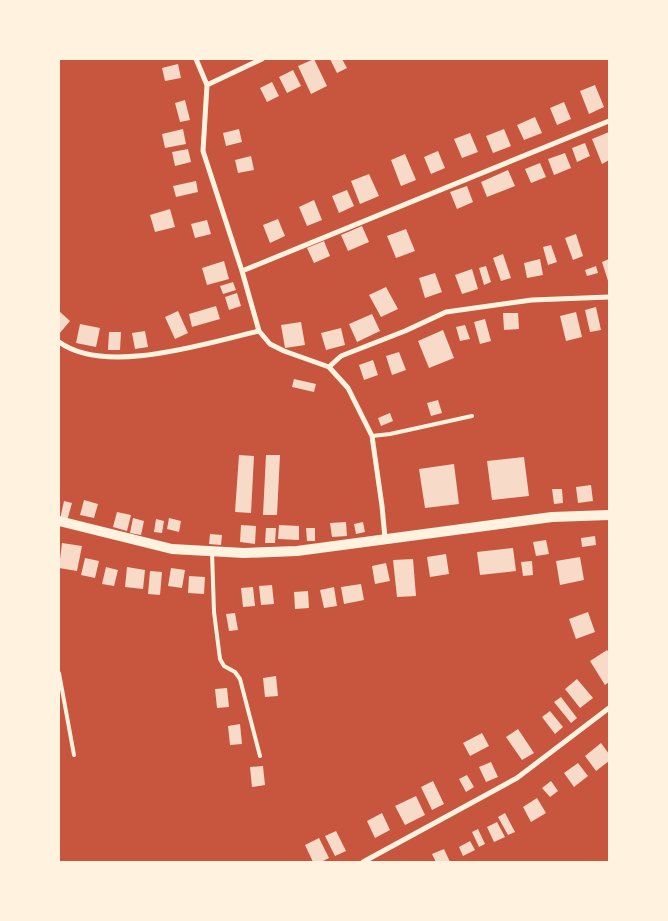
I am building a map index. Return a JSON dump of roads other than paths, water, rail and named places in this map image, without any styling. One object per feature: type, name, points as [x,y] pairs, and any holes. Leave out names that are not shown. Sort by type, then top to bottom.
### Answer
[{"type":"main road","points":[[59,521],[172,549],[244,553],[297,551],[552,517],[609,515]]},
{"type":"street","points":[[196,59],[207,84],[203,152],[242,271],[259,331],[270,344],[329,367],[348,388],[372,436],[385,538]]},
{"type":"street","points":[[207,84],[262,59]]},
{"type":"street","points":[[242,271],[609,121]]},
{"type":"street","points":[[329,367],[342,356],[405,331],[446,312],[532,300],[609,297]]},
{"type":"street","points":[[59,342],[68,349],[96,355],[135,356],[150,355],[259,331]]},
{"type":"street","points":[[363,862],[517,778],[609,708]]},
{"type":"lane","points":[[372,436],[390,434],[472,416]]},
{"type":"lane","points":[[212,552],[214,612],[220,659],[224,666],[236,672],[240,679],[260,756]]},
{"type":"lane","points":[[59,674],[74,755]]}]
